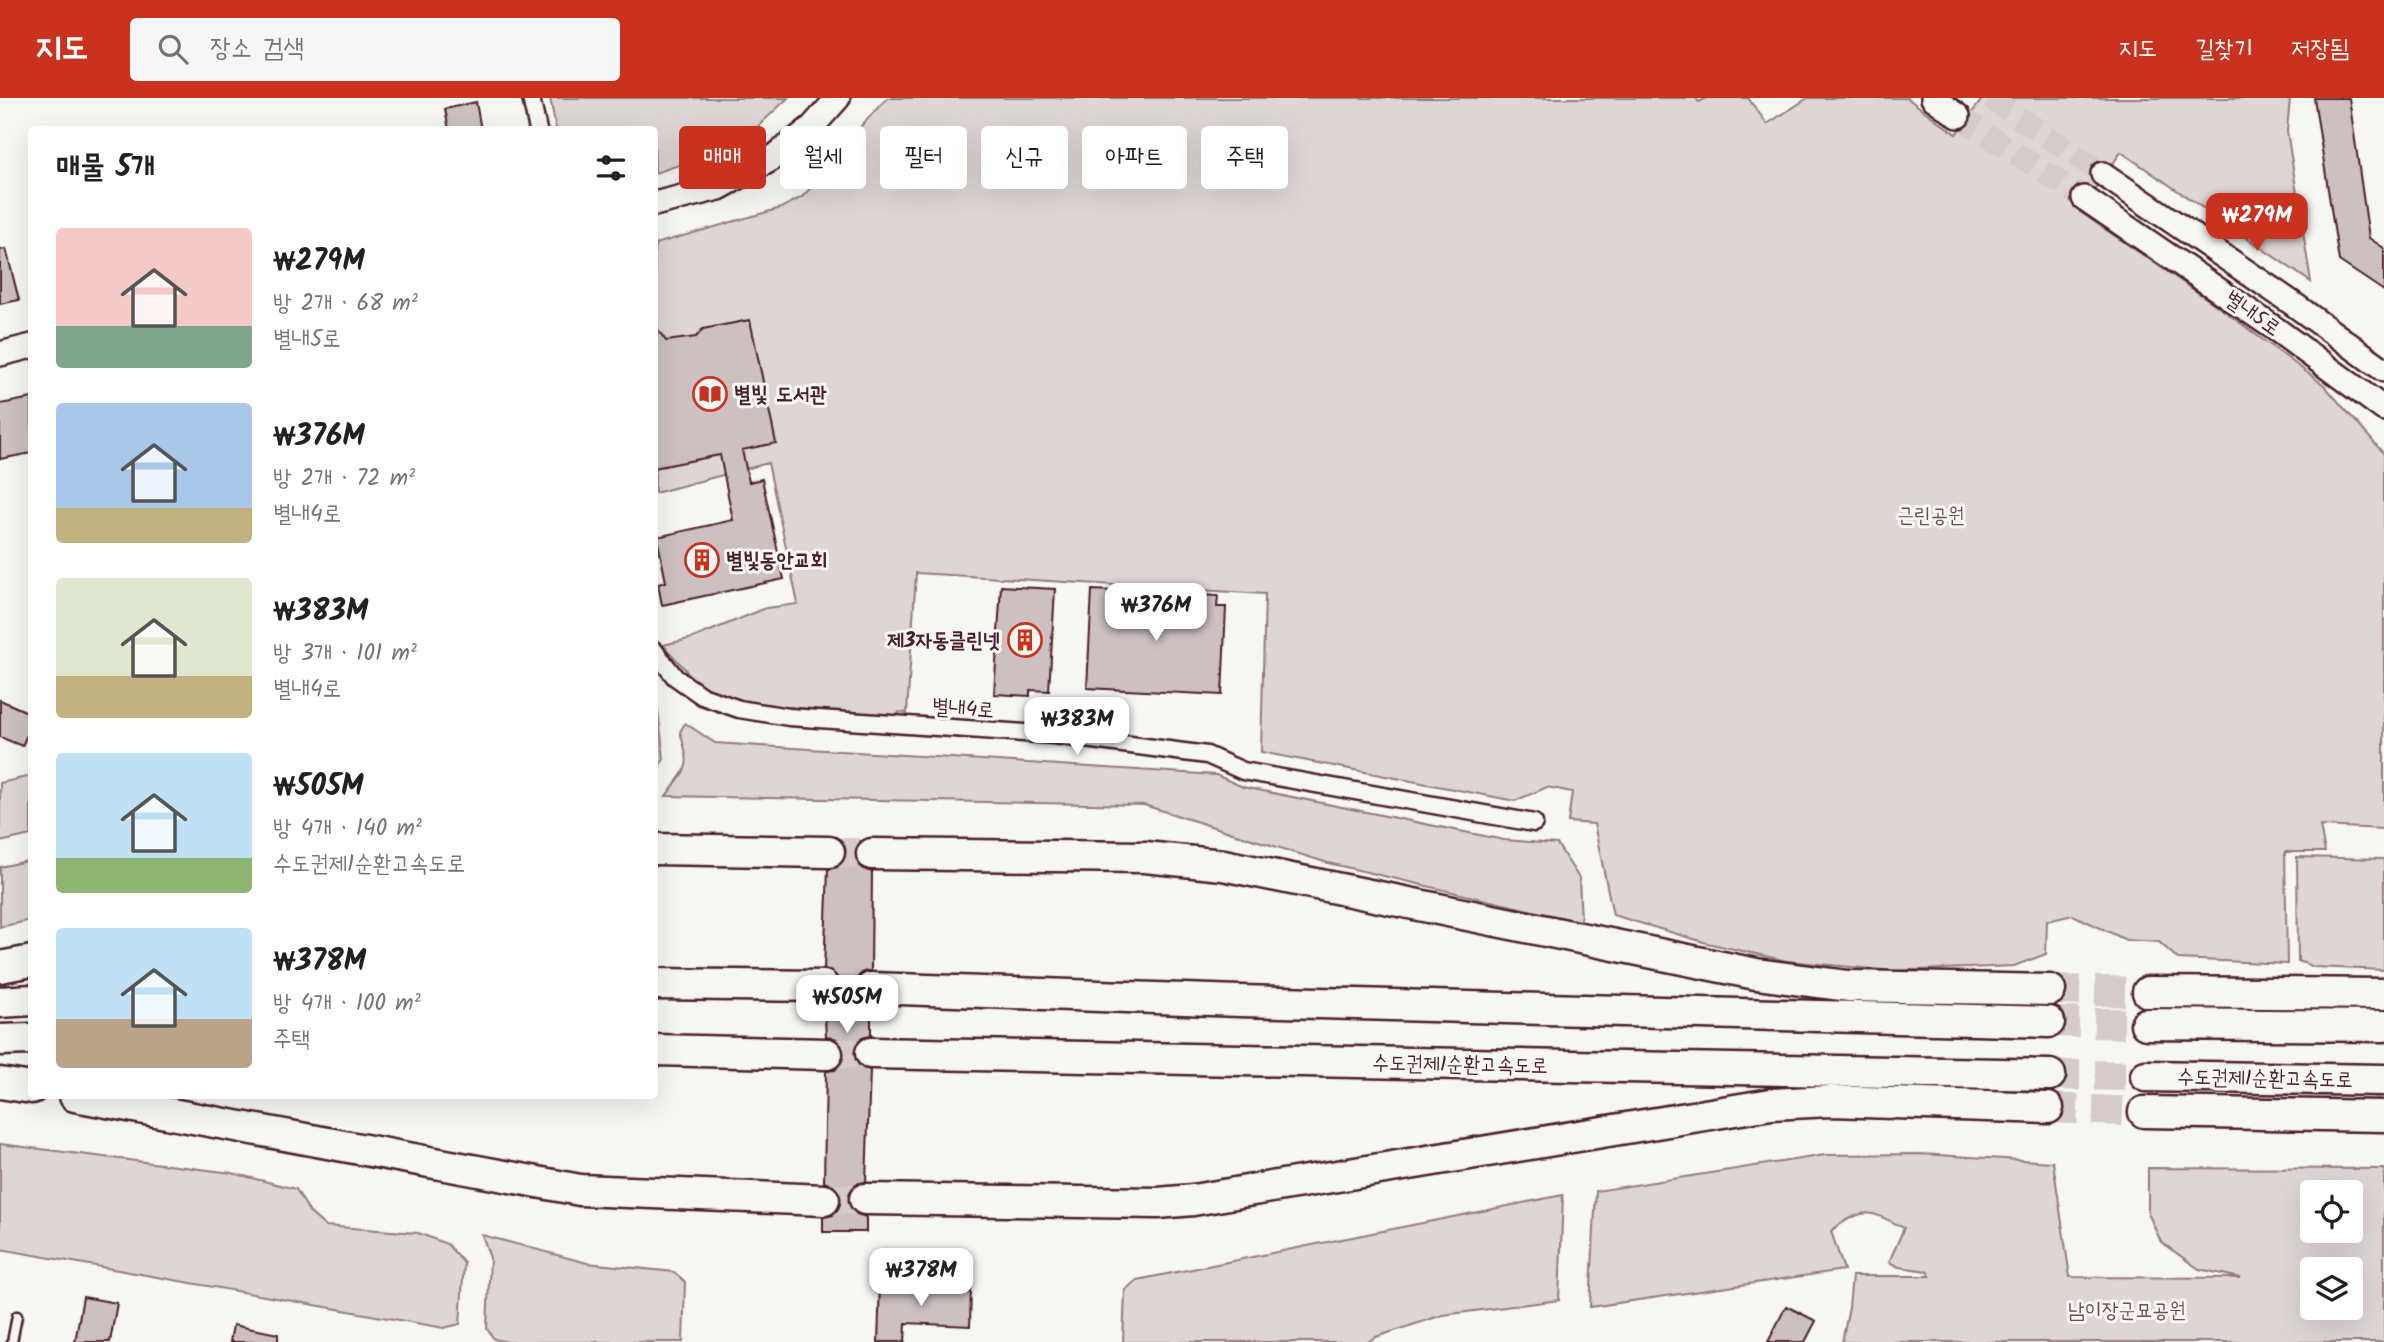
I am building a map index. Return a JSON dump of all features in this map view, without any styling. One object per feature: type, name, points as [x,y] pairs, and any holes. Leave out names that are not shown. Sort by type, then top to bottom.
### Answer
[{"type":"highway","points":[[658,849],[829,852]]},
{"type":"highway","points":[[873,854],[1145,857],[1183,860],[1223,865],[1756,974],[1848,986],[2050,990]]},
{"type":"highway","points":[[0,967],[28,962]]},
{"type":"highway","points":[[658,984],[823,986]]},
{"type":"highway","points":[[871,988],[2049,1022]]},
{"type":"highway","points":[[2148,992],[2384,995]]},
{"type":"highway","points":[[0,1002],[28,1000]]},
{"type":"highway","points":[[2146,1024],[2384,1026]]},
{"type":"highway","points":[[0,1040],[28,1039]]},
{"type":"highway","points":[[658,1050],[827,1054]]},
{"type":"highway","name":"수도권제1순환고속도로","points":[[871,1054],[2050,1075]]},
{"type":"highway","name":"수도권제1순환고속도로","points":[[2146,1076],[2384,1080]]},
{"type":"highway","points":[[0,1083],[28,1087]]},
{"type":"highway","points":[[91,1099],[580,1190],[824,1200]]},
{"type":"highway","points":[[865,1199],[1170,1202],[1771,1104],[1831,1101],[2048,1108]]},
{"type":"highway","points":[[2144,1112],[2384,1116]]},
{"type":"street","points":[[531,98],[537,126]]},
{"type":"street","points":[[658,203],[719,188],[769,160],[812,127],[838,98]]},
{"type":"street","points":[[1933,98],[1958,116]]},
{"type":"street","name":"별내5로","points":[[2103,174],[2292,303],[2384,370]]},
{"type":"street","name":"별내5로","points":[[2084,198],[2277,330],[2384,408]]},
{"type":"street","points":[[0,354],[28,347]]},
{"type":"street","name":"별내4로","points":[[658,655],[675,677],[702,696],[739,709],[789,717],[1054,735],[1207,755],[1243,771],[1534,823]]},
{"type":"lane","points":[[12,1342],[17,1316]]},
{"type":"green space","points":[[550,98],[788,98],[758,126],[679,126],[679,165],[658,172],[658,126],[555,126]]},
{"type":"green space","name":"근린공원","points":[[887,98],[1696,98],[1699,102],[1707,98],[1748,98],[1767,124],[1808,98],[1907,98],[1956,134],[1983,98],[2290,98],[2287,131],[2311,282],[2121,152],[2080,212],[2216,305],[2324,385],[2384,454],[2384,829],[2320,826],[2325,852],[2285,852],[2287,964],[2178,959],[2159,942],[2126,940],[2073,915],[2047,921],[2046,954],[2014,966],[1894,971],[1787,961],[1707,943],[1613,915],[1594,824],[1568,822],[1572,792],[1547,787],[1515,801],[1261,752],[1265,594],[916,573],[907,713],[899,712],[898,717],[733,702],[693,684],[685,669],[663,645],[693,638],[766,608],[798,604],[768,463],[658,492],[658,243],[781,208],[802,197],[810,189],[866,189],[866,126],[861,126]]},
{"type":"green space","points":[[658,710],[664,759],[658,768]]},
{"type":"green space","points":[[685,723],[715,743],[1216,775],[1243,787],[1504,840],[1557,844],[1579,878],[1581,922],[1328,863],[1144,805],[666,796],[686,767],[686,754],[680,732]]},
{"type":"green space","points":[[28,777],[28,836],[0,842],[0,783]]},
{"type":"green space","points":[[2297,857],[2384,859],[2384,970],[2314,967],[2298,961]]},
{"type":"green space","points":[[28,861],[28,921],[0,927],[0,867]]},
{"type":"green space","points":[[0,1144],[232,1173],[296,1189],[310,1213],[325,1226],[418,1233],[447,1244],[464,1263],[460,1324],[444,1328],[0,1249]]},
{"type":"green space","name":"남이장군묘공원","points":[[1920,1154],[2053,1162],[2070,1277],[2241,1278],[2199,1269],[2161,1242],[2148,1213],[2148,1168],[2384,1169],[2384,1342],[1842,1342],[1852,1276],[1930,1276],[1927,1271],[1899,1267],[1889,1262],[1904,1228],[1867,1213],[1851,1217],[1831,1231],[1844,1270],[1590,1307],[1596,1191],[1825,1155]]},
{"type":"green space","points":[[1563,1195],[1559,1300],[1443,1315],[1367,1342],[1123,1342],[1125,1290],[1137,1280]]},
{"type":"green space","points":[[482,1235],[587,1263],[674,1272],[685,1282],[683,1342],[507,1342],[494,1339],[487,1329],[490,1258]]},
{"type":"building","points":[[2314,98],[2349,98],[2369,238],[2384,248],[2384,291],[2339,261]]},
{"type":"building","points":[[476,102],[480,126],[448,126],[445,109]]},
{"type":"building","points":[[6,249],[19,300],[0,304],[0,250]]},
{"type":"building","points":[[750,320],[776,443],[742,450],[749,482],[762,479],[784,579],[662,605],[658,584],[666,582],[658,537],[733,520],[720,455],[658,467],[658,330],[666,341],[696,337],[703,329]]},
{"type":"building","points":[[28,399],[28,454],[0,459],[0,404]]},
{"type":"building","name":"제3자동클린넷","points":[[1001,586],[1055,589],[1049,691],[1030,690],[1030,696],[994,694]]},
{"type":"building","points":[[1092,590],[1218,596],[1217,607],[1226,607],[1222,695],[1087,688]]},
{"type":"building","points":[[0,700],[28,712],[28,733],[22,746],[0,737]]},
{"type":"building","points":[[842,841],[861,841],[855,853],[857,862],[863,869],[872,872],[871,971],[863,972],[857,978],[854,988],[856,997],[871,1006],[871,1036],[862,1038],[854,1052],[856,1062],[870,1070],[866,1182],[856,1184],[848,1198],[850,1208],[866,1217],[866,1232],[823,1232],[823,1217],[833,1215],[839,1209],[841,1201],[840,1193],[834,1186],[824,1182],[826,1071],[835,1070],[842,1064],[844,1054],[843,1046],[837,1039],[826,1036],[824,1003],[832,1001],[838,995],[840,986],[838,977],[832,971],[824,969],[828,869],[838,867],[844,860],[846,852]]},
{"type":"building","points":[[880,1283],[971,1286],[970,1326],[906,1323],[905,1342],[878,1342]]},
{"type":"building","points":[[83,1297],[117,1303],[110,1342],[75,1342]]},
{"type":"building","points":[[1786,1306],[1816,1321],[1805,1342],[1768,1342]]},
{"type":"building","points":[[233,1325],[278,1334],[278,1342],[230,1342]]},
{"type":"tunnel","points":[[1990,98],[2103,174]]},
{"type":"tunnel","points":[[1958,116],[2084,198]]},
{"type":"tunnel","points":[[829,852],[872,854]]},
{"type":"tunnel","points":[[823,986],[871,988]]},
{"type":"tunnel","points":[[2050,990],[2148,992]]},
{"type":"tunnel","points":[[2049,1022],[2146,1024]]},
{"type":"tunnel","points":[[827,1054],[871,1053]]},
{"type":"tunnel","points":[[2050,1075],[2146,1076]]},
{"type":"tunnel","points":[[2048,1108],[2144,1112]]},
{"type":"tunnel","points":[[824,1200],[865,1199]]},
{"type":"place","name":"별빛 도서관","points":[[710,394]]},
{"type":"place","name":"별빛동안교회","points":[[702,560]]},
{"type":"place","name":"제3자동클린넷","points":[[1025,640]]}]
